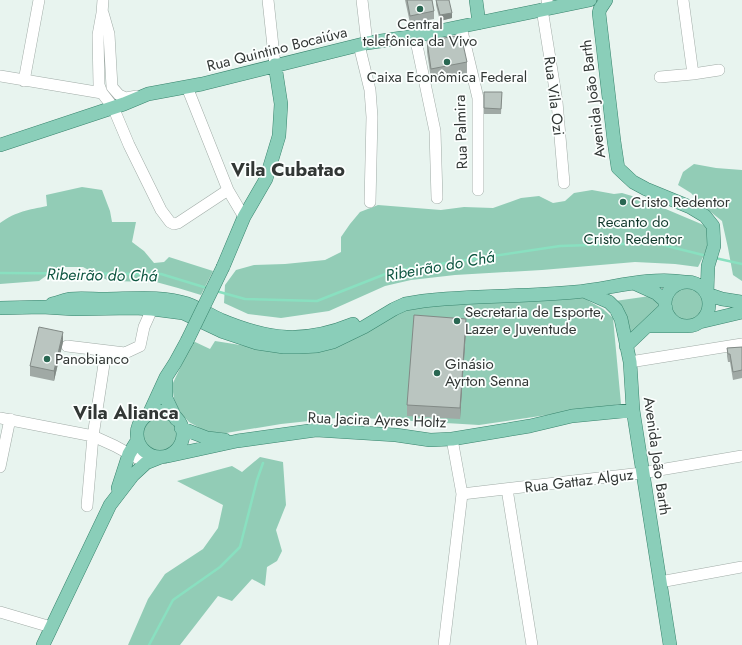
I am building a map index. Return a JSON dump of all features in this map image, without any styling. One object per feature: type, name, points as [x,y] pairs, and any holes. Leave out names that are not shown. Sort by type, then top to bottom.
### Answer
[{"type":"main road","points":[[476,0],[479,23]]},
{"type":"main road","points":[[588,1],[599,12],[606,0]]},
{"type":"main road","name":"Rua Quintino Bocaiúva","points":[[0,145],[98,113],[148,94],[187,87],[363,44],[461,27],[546,6],[588,1]]},
{"type":"main road","name":"Avenida João Barth","points":[[599,12],[618,168],[632,182],[690,207],[705,216],[713,226],[714,246],[708,266]]},
{"type":"main road","points":[[149,414],[166,377],[175,363],[223,267],[244,217],[266,179],[279,136],[281,104],[275,65]]},
{"type":"main road","points":[[626,346],[648,326],[666,305],[669,291],[674,286],[687,282],[708,266]]},
{"type":"main road","points":[[648,326],[695,325],[706,316],[709,309],[707,294],[708,266]]},
{"type":"main road","points":[[0,308],[42,307],[74,309],[152,309],[183,314],[221,331],[257,343],[284,347],[317,346],[334,342],[400,306],[423,301],[584,291],[634,283],[674,281],[687,282],[702,288],[707,294],[722,299],[742,302]]},
{"type":"main road","points":[[634,283],[656,293],[666,305],[670,318],[684,326]]},
{"type":"main road","name":"Avenida João Barth","points":[[584,291],[610,302],[616,309],[621,319],[630,362],[633,410],[670,645]]},
{"type":"main road","points":[[42,307],[70,299],[154,298],[173,300],[189,304],[240,327],[262,334],[281,337],[312,337],[340,330],[359,322],[378,318]]},
{"type":"main road","points":[[700,322],[742,312]]},
{"type":"main road","points":[[43,645],[110,505],[116,496],[133,475],[146,463],[174,452],[182,440],[179,424],[166,398],[166,377]]},
{"type":"main road","name":"Rua Jacira Ayres Holtz","points":[[237,442],[316,430],[396,435],[430,440],[452,439],[530,426],[572,416],[633,410]]},
{"type":"main road","points":[[164,412],[171,415],[179,424],[207,438],[237,442],[165,456],[153,456],[146,453],[141,448],[138,441],[138,425],[149,414],[164,412]]},
{"type":"main road","points":[[116,496],[129,454],[138,441]]},
{"type":"street","points":[[24,81],[38,0]]},
{"type":"street","points":[[103,0],[98,35],[98,78],[103,94],[114,107],[129,145],[158,204],[170,222],[174,224],[178,223],[228,190]]},
{"type":"street","points":[[268,0],[275,65]]},
{"type":"street","points":[[362,0],[363,44],[370,90],[372,117],[370,202]]},
{"type":"street","points":[[683,0],[693,74]]},
{"type":"street","name":"Rua Vila Ozi","points":[[546,6],[557,102],[564,183]]},
{"type":"street","points":[[102,13],[110,34],[112,87],[119,95],[126,98],[148,94]]},
{"type":"street","name":"Rua Palmira","points":[[461,27],[478,98],[478,190]]},
{"type":"street","points":[[415,36],[434,131],[437,198]]},
{"type":"street","points":[[660,77],[719,70]]},
{"type":"street","points":[[0,76],[103,94]]},
{"type":"street","points":[[187,87],[228,190],[244,217]]},
{"type":"street","points":[[98,113],[101,109],[103,94]]},
{"type":"street","points":[[134,308],[143,318],[144,327]]},
{"type":"street","points":[[67,346],[125,353],[135,349],[140,346],[144,327],[152,309]]},
{"type":"street","points":[[630,362],[742,344]]},
{"type":"street","points":[[87,506],[93,436],[106,351]]},
{"type":"street","points":[[0,467],[5,418],[93,436],[146,463]]},
{"type":"street","points":[[444,645],[462,494],[452,439]]},
{"type":"street","name":"Rua Gattaz Alguz","points":[[462,494],[642,473],[742,456]]},
{"type":"street","points":[[507,489],[532,645]]},
{"type":"street","points":[[660,582],[742,567]]},
{"type":"street","points":[[0,612],[51,627]]},
{"type":"green space","points":[[694,164],[716,168],[742,170],[742,281],[733,275],[722,221],[702,205],[691,193],[678,185],[683,172]]},
{"type":"green space","points":[[82,187],[102,190],[110,211],[112,222],[136,222],[132,242],[144,251],[154,263],[164,262],[169,257],[213,271],[201,295],[156,282],[109,281],[83,267],[58,267],[39,281],[0,284],[0,223],[17,213],[47,206],[46,195]]},
{"type":"green space","name":"Recanto do Cristo Redentor","points":[[592,190],[614,194],[622,193],[642,199],[706,226],[708,243],[698,267],[635,262],[542,270],[455,275],[411,280],[385,286],[329,311],[281,318],[248,314],[224,303],[225,285],[236,270],[254,265],[325,260],[341,252],[341,237],[360,212],[378,205],[441,210],[464,207],[493,208],[521,198],[539,196],[553,203],[565,201],[574,193]]},
{"type":"green space","points":[[687,287],[699,292],[704,304],[699,316],[687,321],[675,316],[670,304],[675,292]]},
{"type":"green space","points":[[580,296],[603,309],[613,318],[621,404],[479,425],[346,417],[281,424],[226,433],[207,432],[189,422],[180,412],[174,399],[172,385],[193,341],[210,349],[215,341],[278,351],[413,308],[482,299]]},
{"type":"green space","points":[[650,296],[659,303],[660,307],[628,336],[615,301]]},
{"type":"green space","points":[[160,414],[173,420],[179,433],[173,446],[160,452],[147,446],[141,433],[147,420]]},
{"type":"green space","points":[[260,457],[283,462],[286,505],[276,530],[282,551],[277,561],[267,567],[265,586],[252,579],[232,601],[218,596],[180,645],[128,645],[148,599],[165,574],[203,549],[218,528],[223,505],[177,481],[232,466],[242,472]]},
{"type":"building","name":"Central telefônica da Vivo","points":[[407,0],[432,0],[434,11],[410,16]]},
{"type":"building","points":[[436,0],[449,0],[452,13],[440,15]]},
{"type":"building","points":[[461,35],[467,62],[431,69],[427,41]]},
{"type":"building","points":[[484,92],[502,92],[501,109],[484,108]]},
{"type":"building","name":"Ginásio Ayrton Senna","points":[[414,315],[466,319],[460,408],[407,405]]},
{"type":"building","name":"Panobianco","points":[[39,327],[63,332],[54,371],[30,366]]},
{"type":"building","points":[[742,347],[742,370],[733,372],[730,354],[728,354],[727,348]]},
{"type":"waterway","name":"Ribeirão do Chá","points":[[216,291],[245,299],[317,301],[393,271],[560,246],[655,243],[707,256]]},
{"type":"waterway","name":"Ribeirão do Chá","points":[[715,258],[742,264]]},
{"type":"waterway","name":"Ribeirão do Chá","points":[[0,273],[161,274],[207,288]]},
{"type":"waterway","points":[[149,645],[173,600],[220,567],[240,547],[257,480],[263,463]]},
{"type":"place","name":"Central telefônica da Vivo","points":[[420,9]]},
{"type":"place","name":"Caixa Econômica Federal","points":[[447,62]]},
{"type":"place","name":"Cristo Redentor","points":[[623,202]]},
{"type":"place","name":"Secretaria de Esporte, Lazer e Juventude","points":[[457,321]]},
{"type":"place","name":"Panobianco","points":[[47,359]]},
{"type":"place","name":"Ginásio Ayrton Senna","points":[[437,373]]},
{"type":"district","name":"Vila Cubatao","points":[[288,169]]},
{"type":"district","name":"Vila Alianca","points":[[126,412]]}]
